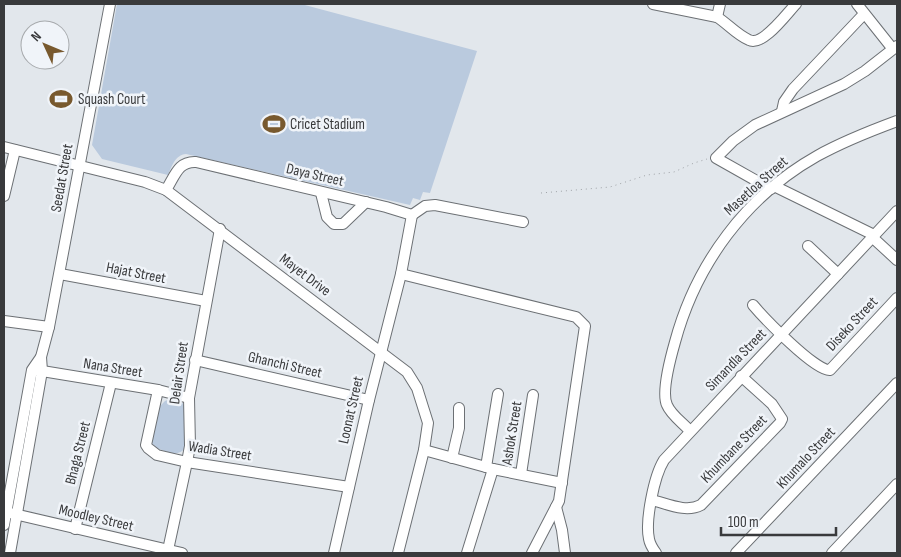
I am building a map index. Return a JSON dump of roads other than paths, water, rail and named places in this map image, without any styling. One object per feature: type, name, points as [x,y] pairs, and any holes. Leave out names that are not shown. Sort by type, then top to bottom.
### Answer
[{"type":"street","name":"Seedat Street","points":[[4,525],[9,513],[37,371],[49,327],[60,274],[110,4]]},
{"type":"street","points":[[652,4],[717,17],[747,40],[757,42],[769,33],[796,4]]},
{"type":"street","points":[[717,17],[720,4]]},
{"type":"street","points":[[857,4],[895,47],[865,71],[844,84],[782,111],[745,131],[716,158],[772,188],[873,236],[897,260]]},
{"type":"street","points":[[782,111],[784,102],[793,89],[864,14]]},
{"type":"street","name":"Masetloa Street","points":[[690,430],[667,406],[665,394],[679,326],[700,277],[718,245],[749,208],[772,188],[818,156],[897,121]]},
{"type":"street","name":"Mayet Drive","points":[[4,147],[145,182],[166,190],[407,372],[417,388],[428,422],[424,450],[398,553]]},
{"type":"street","points":[[4,196],[15,150]]},
{"type":"street","name":"Daya Street","points":[[166,190],[181,166],[188,162],[196,162],[321,193],[366,202],[412,215]]},
{"type":"street","points":[[321,193],[327,218],[334,224],[343,224],[366,202]]},
{"type":"street","points":[[523,222],[435,205],[425,206],[412,215],[401,274],[569,315],[576,317],[583,323],[586,330],[562,483],[556,507],[532,553]]},
{"type":"street","name":"Simandla Street","points":[[656,553],[648,538],[648,528],[659,467],[690,430],[897,211]]},
{"type":"street","name":"Delair Street","points":[[168,550],[188,462],[190,446],[189,398],[220,229]]},
{"type":"street","points":[[808,246],[838,274]]},
{"type":"street","name":"Hajat Street","points":[[60,274],[206,301]]},
{"type":"street","name":"Loonat Street","points":[[334,553],[369,400],[401,274]]},
{"type":"street","name":"Diseko Street","points":[[782,334],[818,367],[826,371],[830,370],[897,298]]},
{"type":"street","points":[[753,305],[782,334]]},
{"type":"street","points":[[4,321],[49,327]]},
{"type":"street","name":"Ghanchi Street","points":[[195,360],[369,400]]},
{"type":"street","name":"Nana Street","points":[[37,371],[158,390],[189,398]]},
{"type":"street","name":"Khumbane Street","points":[[652,500],[685,509],[701,505],[780,423],[782,419],[775,408],[741,376]]},
{"type":"street","name":"Bhaga Street","points":[[75,529],[111,383]]},
{"type":"street","name":"Khumalo Street","points":[[736,553],[897,383]]},
{"type":"street","name":"Wadia Street","points":[[158,390],[146,444],[148,448],[158,455],[188,462],[349,487]]},
{"type":"street","name":"Ashok Street","points":[[490,468],[498,394]]},
{"type":"street","name":"Ashok Street","points":[[521,474],[533,395]]},
{"type":"street","points":[[452,458],[459,428],[459,408]]},
{"type":"street","name":"Ashok Street","points":[[424,450],[490,468],[562,483]]},
{"type":"street","points":[[467,553],[490,468]]},
{"type":"street","points":[[832,553],[897,484]]},
{"type":"street","points":[[556,507],[565,553]]},
{"type":"street","name":"Seedat Street","points":[[9,513],[10,553]]},
{"type":"street","name":"Moodley Street","points":[[9,513],[182,553]]},
{"type":"place","name":"Squash Court","points":[[61,99]]},
{"type":"place","name":"Cricet Stadium","points":[[274,124]]}]
